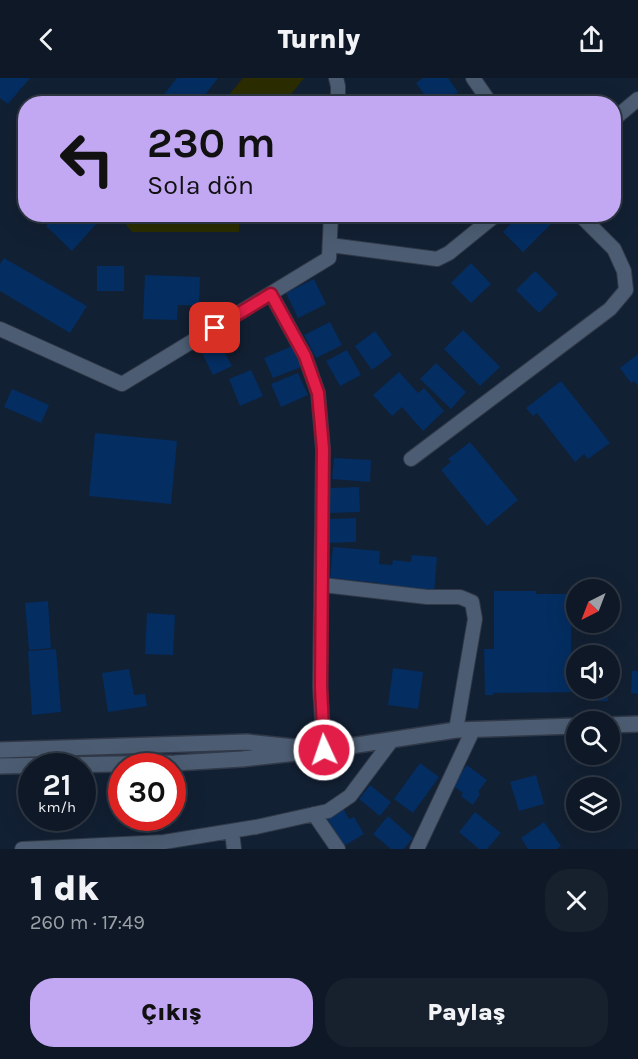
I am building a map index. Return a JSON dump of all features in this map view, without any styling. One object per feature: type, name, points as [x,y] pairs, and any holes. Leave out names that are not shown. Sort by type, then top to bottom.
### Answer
[{"type":"main road","points":[[620,725],[638,724]]},
{"type":"main road","points":[[0,766],[175,763],[242,759],[324,750],[456,730],[566,726]]},
{"type":"main road","points":[[0,750],[247,742],[324,750]]},
{"type":"street","points":[[336,78],[339,86],[338,96]]},
{"type":"street","points":[[473,78],[485,96]]},
{"type":"street","points":[[621,113],[638,99]]},
{"type":"street","points":[[0,329],[122,384],[329,258],[331,222]]},
{"type":"street","points":[[330,245],[437,259],[449,253],[486,222]]},
{"type":"street","points":[[411,459],[610,309],[626,290],[624,271],[614,249],[587,222]]},
{"type":"street","points":[[271,294],[305,356],[318,393],[323,449],[321,687],[324,750]]},
{"type":"street","points":[[323,585],[427,597],[460,597],[472,602],[475,619],[456,730]]},
{"type":"street","points":[[417,849],[473,730]]},
{"type":"street","points":[[21,849],[152,846],[328,811],[350,796],[392,740]]},
{"type":"street","points":[[314,814],[338,849]]},
{"type":"street","points":[[232,831],[234,849]]},
{"type":"shaded area","points":[[243,78],[304,78],[290,96],[228,96]]},
{"type":"shaded area","points":[[124,222],[240,222],[239,232],[132,232]]},
{"type":"building","points":[[0,78],[30,78],[8,104],[0,98]]},
{"type":"building","points":[[177,78],[218,78],[204,96],[162,96]]},
{"type":"building","points":[[423,78],[448,78],[458,92],[453,96],[425,96],[416,83]]},
{"type":"building","points":[[50,222],[98,222],[72,251],[46,226]]},
{"type":"building","points":[[512,222],[553,222],[523,252],[503,232]]},
{"type":"building","points":[[4,258],[87,306],[70,333],[0,291],[0,264]]},
{"type":"building","points":[[471,263],[491,284],[471,303],[451,283]]},
{"type":"building","points":[[97,266],[124,266],[124,291],[97,291]]},
{"type":"building","points":[[535,271],[558,294],[539,313],[516,290]]},
{"type":"building","points":[[145,275],[200,277],[199,306],[178,305],[177,320],[143,319]]},
{"type":"building","points":[[314,279],[326,304],[298,318],[286,293]]},
{"type":"building","points":[[330,322],[342,345],[316,358],[304,335]]},
{"type":"building","points":[[463,330],[500,367],[480,386],[444,349]]},
{"type":"building","points":[[375,331],[392,355],[372,370],[355,346]]},
{"type":"building","points":[[234,334],[240,346],[225,353],[232,366],[213,375],[201,351]]},
{"type":"building","points":[[292,346],[301,367],[273,378],[264,358]]},
{"type":"building","points":[[347,350],[361,375],[340,386],[326,361]]},
{"type":"building","points":[[638,354],[638,386],[634,381],[631,383],[620,368]]},
{"type":"building","points":[[436,363],[466,392],[451,409],[420,379]]},
{"type":"building","points":[[251,370],[263,396],[240,406],[229,379]]},
{"type":"building","points":[[399,372],[418,393],[424,388],[444,411],[423,431],[402,407],[392,416],[373,395]]},
{"type":"building","points":[[298,373],[308,395],[281,407],[271,384]]},
{"type":"building","points":[[561,381],[610,443],[588,459],[584,454],[575,462],[537,413],[533,416],[526,408]]},
{"type":"building","points":[[12,389],[49,405],[41,423],[4,407]]},
{"type":"building","points":[[95,433],[177,441],[171,504],[89,496]]},
{"type":"building","points":[[470,442],[518,500],[487,526],[441,470],[451,462],[448,459]]},
{"type":"building","points":[[334,458],[371,460],[370,482],[332,479]]},
{"type":"building","points":[[359,487],[360,512],[330,513],[330,488]]},
{"type":"building","points":[[356,518],[356,542],[329,543],[329,519]]},
{"type":"building","points":[[333,547],[380,551],[379,564],[392,565],[393,560],[411,562],[412,555],[437,557],[434,593],[380,588],[380,583],[330,578]]},
{"type":"building","points":[[494,591],[566,594],[566,633],[571,633],[571,645],[566,645],[566,692],[485,695],[484,649],[494,649]]},
{"type":"building","points":[[48,601],[51,648],[29,650],[25,603]]},
{"type":"building","points":[[147,613],[175,615],[173,655],[145,654]]},
{"type":"building","points":[[56,649],[61,712],[32,715],[28,651]]},
{"type":"building","points":[[393,668],[423,672],[418,709],[388,705]]},
{"type":"building","points":[[129,669],[134,695],[145,694],[147,706],[108,712],[102,673]]},
{"type":"building","points":[[632,671],[638,671],[638,694],[631,693]]},
{"type":"building","points":[[596,699],[608,699],[608,701],[596,701]]},
{"type":"building","points":[[420,763],[439,777],[413,813],[394,799]]},
{"type":"building","points":[[467,765],[487,780],[478,792],[480,794],[473,805],[452,785]]},
{"type":"building","points":[[536,775],[544,804],[519,811],[510,782]]},
{"type":"building","points":[[370,785],[391,802],[380,816],[359,799]]},
{"type":"building","points":[[343,808],[349,819],[354,817],[364,834],[344,846],[327,818]]},
{"type":"building","points":[[475,812],[501,833],[487,849],[479,849],[459,832]]},
{"type":"building","points":[[388,816],[413,838],[404,849],[391,849],[373,834]]},
{"type":"building","points":[[544,822],[561,846],[557,849],[528,849],[521,838]]},
{"type":"route","points":[[215,328],[271,294],[305,356],[318,393],[323,449],[321,687],[324,750]]}]
